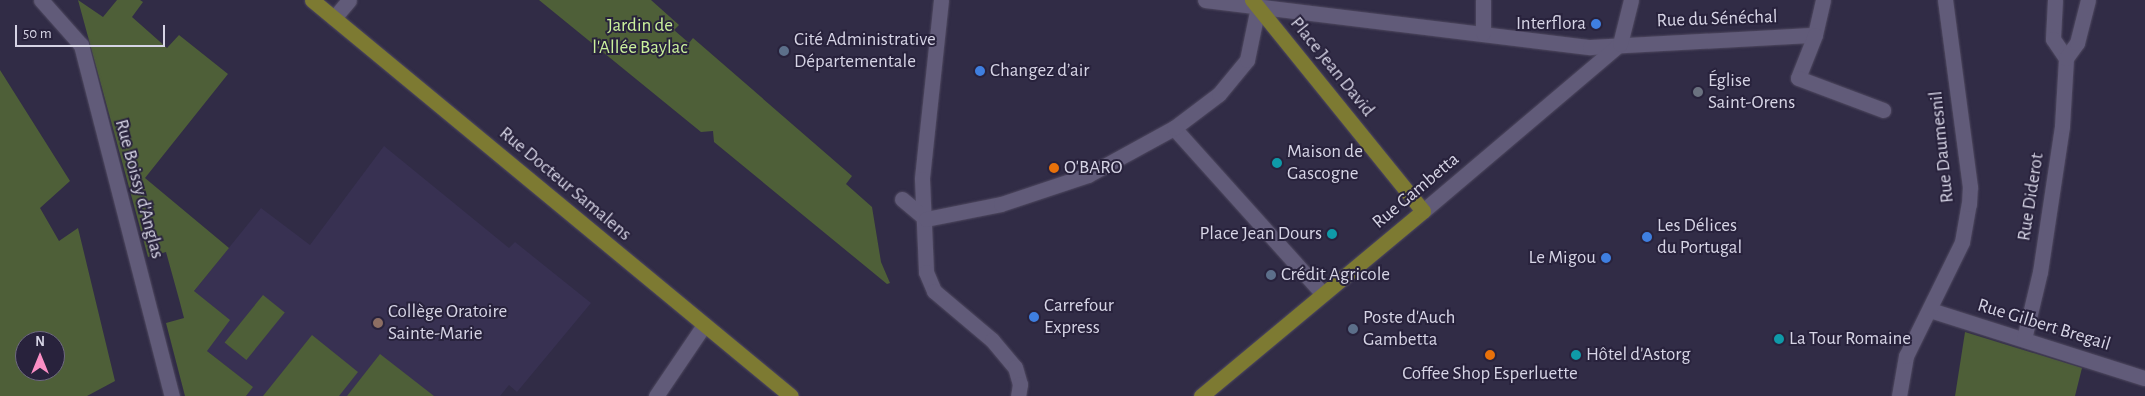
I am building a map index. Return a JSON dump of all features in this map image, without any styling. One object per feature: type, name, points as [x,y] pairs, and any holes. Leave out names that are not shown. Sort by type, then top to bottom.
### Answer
[{"type":"main road","name":"Rue Docteur Samalens","points":[[313,1],[791,396]]},
{"type":"main road","name":"Place Jean David","points":[[1255,4],[1423,211]]},
{"type":"main road","name":"Rue Gambetta","points":[[1201,396],[1423,211]]},
{"type":"street","points":[[334,18],[349,0]]},
{"type":"street","points":[[941,0],[922,179],[926,219],[926,272],[930,283],[942,298],[992,340],[1015,366],[1018,394]]},
{"type":"street","name":"Rue du Sénéchal","points":[[1205,0],[1255,4],[1590,47],[1815,35]]},
{"type":"street","points":[[1483,0],[1483,33]]},
{"type":"street","points":[[1620,44],[1631,0]]},
{"type":"street","points":[[1823,0],[1815,35],[1798,78],[1883,110]]},
{"type":"street","name":"Rue Daumesnil","points":[[1899,396],[1906,356],[1962,242],[1969,204],[1945,0]]},
{"type":"street","points":[[2056,0],[2053,39],[2066,58]]},
{"type":"street","name":"Rue Diderot","points":[[2024,339],[2040,272],[2062,126],[2066,58],[2078,43],[2088,0]]},
{"type":"street","name":"Rue Boissy d'Anglas","points":[[46,1],[81,45],[172,396]]},
{"type":"street","points":[[926,219],[1008,202],[1088,175],[1174,128],[1219,94],[1247,60],[1255,4]]},
{"type":"street","name":"Rue Gambetta","points":[[1423,211],[1620,44]]},
{"type":"street","points":[[1174,128],[1323,294]]},
{"type":"street","points":[[902,199],[926,219]]},
{"type":"street","name":"Rue Gilbert Bregail","points":[[1930,310],[2145,378]]},
{"type":"street","points":[[656,396],[704,325]]},
{"type":"shaded area","points":[[384,146],[509,248],[515,242],[591,303],[517,392],[509,385],[500,396],[246,396],[252,387],[207,351],[194,291],[261,208],[310,245]]},
{"type":"green space","points":[[78,0],[103,17],[117,0],[140,0],[143,2],[132,17],[167,48],[179,35],[228,74],[145,178],[229,248],[194,291],[230,320],[207,351],[253,387],[246,396],[185,396],[166,323],[184,318],[179,299],[166,252],[148,257]]},
{"type":"green space","name":"Jardin de l'Allée Baylac","points":[[539,0],[651,0],[679,25],[674,30],[689,43],[693,38],[852,176],[846,184],[872,207],[881,262],[890,283],[887,284],[714,142],[713,131],[701,132]]},
{"type":"green space","points":[[0,70],[70,181],[40,208],[59,241],[78,228],[115,381],[87,396],[0,396]]},
{"type":"green space","points":[[263,295],[285,313],[246,360],[225,342]]},
{"type":"green space","points":[[1965,332],[2082,368],[2075,396],[1955,396]]},
{"type":"green space","points":[[312,335],[358,372],[339,396],[263,396]]},
{"type":"green space","points":[[380,354],[434,396],[347,396]]},
{"type":"place","name":"Interflora","points":[[1596,24]]},
{"type":"place","name":"Cité Administrative Départementale","points":[[784,51]]},
{"type":"place","name":"Changez d’air","points":[[980,71]]},
{"type":"place","name":"Église Saint-Orens","points":[[1698,92]]},
{"type":"place","name":"Maison de Gascogne","points":[[1277,163]]},
{"type":"place","name":"O'BARO","points":[[1054,168]]},
{"type":"place","name":"Place Jean Dours","points":[[1332,234]]},
{"type":"place","name":"Les Délices du Portugal","points":[[1647,237]]},
{"type":"place","name":"Le Migou","points":[[1606,258]]},
{"type":"place","name":"Crédit Agricole","points":[[1271,275]]},
{"type":"place","name":"Carrefour Express","points":[[1034,317]]},
{"type":"place","name":"Collège Oratoire Sainte-Marie","points":[[378,323]]},
{"type":"place","name":"Poste d'Auch Gambetta","points":[[1353,329]]},
{"type":"place","name":"La Tour Romaine","points":[[1779,339]]},
{"type":"place","name":"Coffee Shop Esperluette","points":[[1490,355]]},
{"type":"place","name":"Hôtel d'Astorg","points":[[1576,355]]}]
